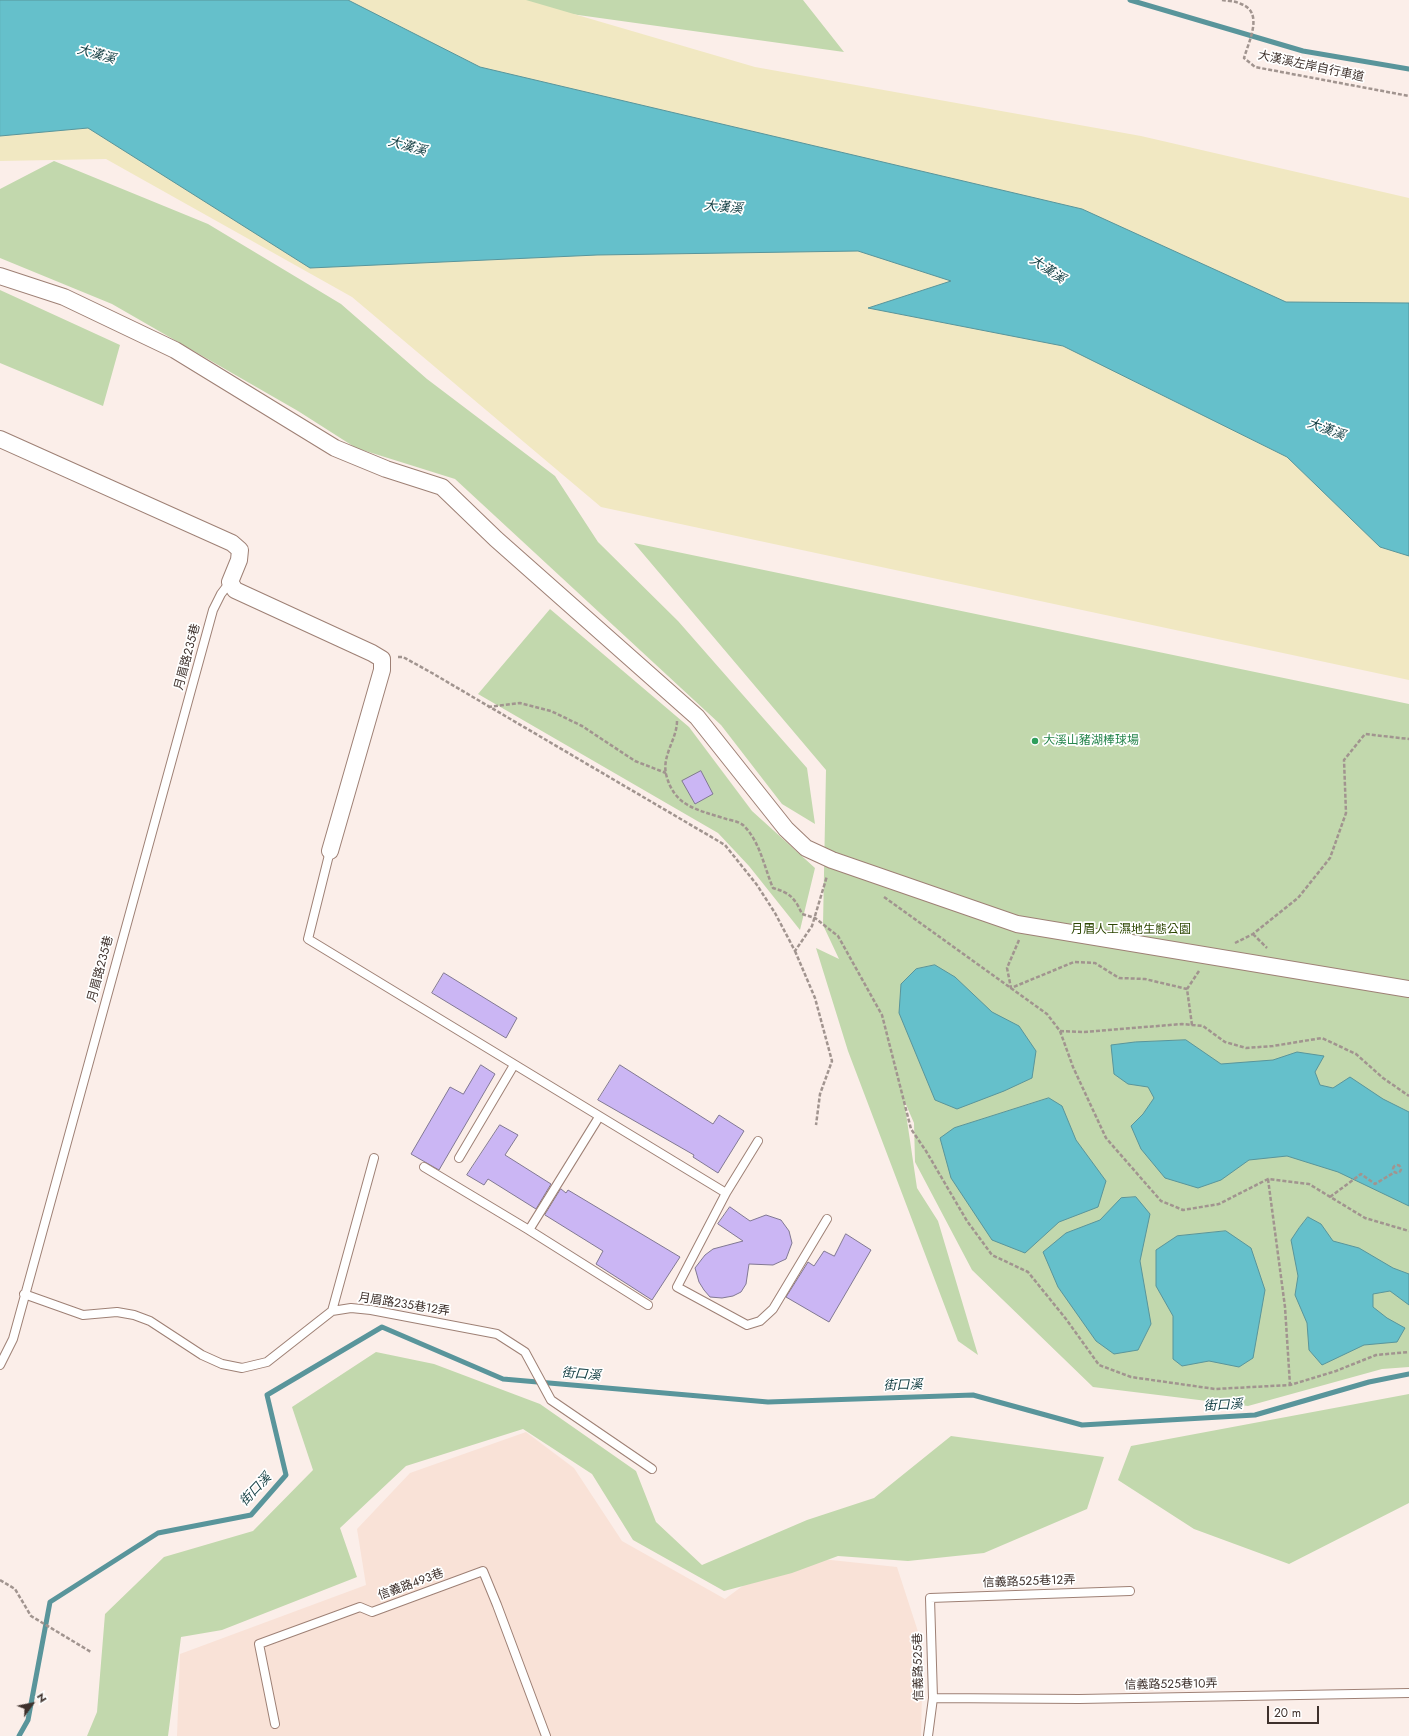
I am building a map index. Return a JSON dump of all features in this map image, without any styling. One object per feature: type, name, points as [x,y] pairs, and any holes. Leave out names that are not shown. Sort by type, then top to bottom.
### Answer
[{"type":"street","points":[[0,276],[64,297],[175,350],[335,448],[386,469],[442,487],[496,539],[697,717],[786,829],[806,848],[832,860],[1010,921],[1026,925],[1409,990]]},
{"type":"street","points":[[0,439],[232,543],[240,550],[230,582],[236,590],[372,653],[382,660],[382,670],[330,851]]},
{"type":"lane","name":"月眉路235巷","points":[[0,1364],[13,1339],[24,1294],[213,610],[221,594],[230,582]]},
{"type":"lane","points":[[330,851],[308,939],[726,1193]]},
{"type":"lane","points":[[459,1158],[514,1065]]},
{"type":"lane","points":[[529,1230],[599,1117]]},
{"type":"lane","points":[[758,1141],[726,1193],[677,1287],[747,1325],[760,1321],[773,1310],[827,1219]]},
{"type":"lane","points":[[332,1311],[374,1158]]},
{"type":"lane","points":[[424,1167],[529,1230],[648,1305]]},
{"type":"lane","name":"月眉路235巷12弄","points":[[24,1294],[83,1315],[117,1312],[134,1315],[150,1321],[202,1355],[222,1364],[242,1368],[267,1362],[332,1311],[351,1308],[371,1310],[497,1334],[525,1352],[551,1400],[652,1470]]},
{"type":"lane","name":"信義路493巷","points":[[275,1724],[259,1644],[360,1607],[372,1612],[483,1571],[546,1736]]},
{"type":"lane","name":"信義路525巷12弄","points":[[930,1598],[1130,1590]]},
{"type":"lane","name":"信義路525巷","points":[[928,1736],[933,1698],[930,1598]]},
{"type":"lane","name":"信義路525巷10弄","points":[[933,1698],[1079,1699],[1409,1693]]},
{"type":"path","name":"大漢溪左岸自行車道","points":[[1222,0],[1241,4],[1250,8],[1255,19],[1244,58],[1255,67],[1409,96]]},
{"type":"path","points":[[382,660],[403,657],[725,845],[757,886],[774,913],[795,951],[815,998],[832,1061],[820,1094],[816,1125]]},
{"type":"path","points":[[676,698],[677,727],[668,750],[666,773],[674,793],[685,804],[741,824],[752,834],[773,888],[787,892],[797,903],[802,914],[815,918],[838,936],[882,1015],[911,1129],[926,1151],[967,1221],[992,1255],[1028,1272],[1066,1319],[1099,1365],[1131,1377],[1214,1389],[1290,1385],[1336,1371],[1376,1355],[1409,1352]]},
{"type":"path","points":[[488,707],[520,703],[551,711],[582,726],[635,762],[666,773]]},
{"type":"path","points":[[1253,934],[1298,898],[1330,858],[1346,813],[1344,760],[1365,734],[1409,739]]},
{"type":"path","points":[[795,951],[812,926],[832,860]]},
{"type":"path","points":[[883,896],[1047,1014],[1060,1031],[1073,1067],[1106,1138],[1161,1201],[1183,1210],[1219,1204],[1268,1179],[1309,1184],[1365,1218],[1409,1231]]},
{"type":"path","points":[[1010,988],[1007,968],[1026,925]]},
{"type":"path","points":[[1192,1025],[1187,989],[1208,956]]},
{"type":"path","points":[[1010,988],[1074,962],[1094,962],[1119,978],[1145,978],[1187,989]]},
{"type":"path","points":[[1060,1031],[1084,1032],[1182,1024],[1203,1026],[1225,1042],[1246,1048],[1273,1046],[1322,1038],[1356,1054],[1383,1078],[1409,1096]]},
{"type":"path","points":[[1330,1197],[1361,1174],[1375,1184],[1395,1172]]},
{"type":"path","points":[[1268,1179],[1285,1307],[1290,1385]]},
{"type":"path","points":[[0,1580],[15,1589],[31,1616],[91,1652]]},
{"type":"shaded area","points":[[526,1432],[574,1468],[622,1541],[725,1599],[784,1555],[897,1567],[923,1647],[921,1736],[177,1736],[180,1654],[366,1585],[357,1529],[410,1473]]},
{"type":"green space","points":[[511,0],[803,0],[844,52],[528,8]]},
{"type":"green space","points":[[54,161],[208,224],[341,304],[427,379],[555,476],[598,542],[678,621],[807,768],[815,824],[782,804],[721,725],[455,479],[356,448],[298,411],[112,304],[0,258],[0,189]]},
{"type":"green space","points":[[0,290],[120,345],[103,406],[0,363]]},
{"type":"green space","name":"月眉人工濕地生態公園","points":[[634,543],[1409,704],[1409,1367],[1382,1369],[1248,1406],[1093,1387],[972,1270],[915,1162],[914,1123],[904,1100],[917,1188],[938,1221],[978,1355],[958,1341],[848,1051],[816,948],[839,959],[823,925],[826,770]]},
{"type":"green space","points":[[550,609],[689,727],[752,811],[815,868],[800,930],[749,866],[718,833],[478,694]]},
{"type":"green space","points":[[376,1352],[434,1364],[540,1404],[636,1471],[656,1522],[702,1565],[807,1520],[874,1498],[951,1436],[1104,1457],[1087,1509],[984,1553],[908,1561],[838,1556],[792,1573],[724,1591],[633,1540],[592,1474],[523,1429],[406,1466],[340,1528],[357,1577],[222,1630],[181,1637],[168,1736],[87,1736],[97,1712],[105,1614],[164,1557],[253,1531],[313,1470],[292,1407]]},
{"type":"green space","points":[[1409,1394],[1409,1503],[1289,1564],[1194,1529],[1118,1480],[1131,1446]]},
{"type":"sand","points":[[0,0],[526,0],[755,67],[1141,136],[1409,198],[1409,680],[601,507],[352,297],[106,159],[0,161]]},
{"type":"water","name":"大漢溪","points":[[0,0],[348,0],[480,67],[1082,209],[1286,302],[1409,303],[1409,556],[1380,547],[1287,457],[1063,346],[868,308],[951,281],[858,251],[597,255],[310,268],[88,128],[0,136]]},
{"type":"water","points":[[935,965],[955,977],[992,1012],[1019,1026],[1036,1051],[1032,1078],[1004,1091],[957,1109],[935,1100],[899,1013],[901,984],[916,969]]},
{"type":"water","points":[[1186,1040],[1221,1064],[1273,1060],[1297,1052],[1324,1056],[1315,1072],[1320,1085],[1333,1088],[1350,1077],[1383,1099],[1409,1112],[1409,1206],[1338,1172],[1287,1156],[1249,1160],[1221,1180],[1198,1188],[1165,1178],[1141,1149],[1131,1126],[1143,1114],[1154,1098],[1148,1087],[1128,1084],[1114,1074],[1111,1045],[1135,1042]]},
{"type":"water","points":[[1049,1098],[1062,1106],[1076,1140],[1106,1181],[1098,1207],[1059,1222],[1025,1253],[992,1240],[951,1178],[940,1138],[954,1128]]},
{"type":"water","points":[[1136,1197],[1150,1214],[1140,1261],[1151,1324],[1138,1350],[1114,1354],[1096,1341],[1058,1287],[1043,1252],[1066,1233],[1100,1220],[1121,1198]]},
{"type":"water","points":[[1308,1217],[1321,1224],[1333,1241],[1359,1248],[1393,1268],[1409,1274],[1409,1305],[1390,1291],[1373,1294],[1373,1307],[1387,1318],[1405,1328],[1397,1342],[1364,1345],[1322,1365],[1309,1350],[1307,1323],[1295,1295],[1298,1276],[1291,1240]]},
{"type":"water","points":[[1226,1231],[1251,1248],[1265,1290],[1253,1358],[1239,1367],[1209,1361],[1182,1366],[1173,1359],[1173,1316],[1156,1286],[1156,1250],[1177,1236]]},
{"type":"building","points":[[701,771],[713,794],[695,804],[682,781]]},
{"type":"building","points":[[444,973],[517,1018],[506,1038],[432,993]]},
{"type":"building","points":[[481,1065],[495,1074],[439,1170],[411,1154],[450,1087],[463,1094]]},
{"type":"building","points":[[620,1065],[713,1124],[719,1115],[744,1131],[718,1173],[693,1157],[694,1155],[598,1100]]},
{"type":"building","points":[[500,1125],[518,1135],[505,1155],[551,1184],[536,1209],[488,1179],[484,1185],[467,1175]]},
{"type":"building","points":[[561,1189],[566,1193],[568,1190],[680,1257],[652,1300],[596,1264],[603,1251],[545,1215]]},
{"type":"building","points":[[730,1207],[750,1221],[766,1215],[781,1220],[789,1231],[792,1243],[786,1259],[773,1265],[749,1264],[746,1284],[741,1292],[733,1296],[722,1298],[710,1297],[699,1282],[695,1268],[705,1255],[713,1249],[743,1241],[718,1224]]},
{"type":"building","points":[[846,1234],[871,1250],[829,1322],[786,1297],[808,1262],[814,1266],[824,1251],[834,1256]]},
{"type":"waterway","points":[[1130,0],[1303,51],[1409,69]]},
{"type":"waterway","name":"街口溪","points":[[19,1736],[28,1720],[50,1602],[158,1533],[251,1515],[286,1475],[267,1395],[382,1327],[503,1379],[768,1402],[973,1395],[1082,1425],[1255,1415],[1369,1382],[1409,1374]]},
{"type":"place","name":"大溪山豬湖棒球場","points":[[1035,741]]}]
